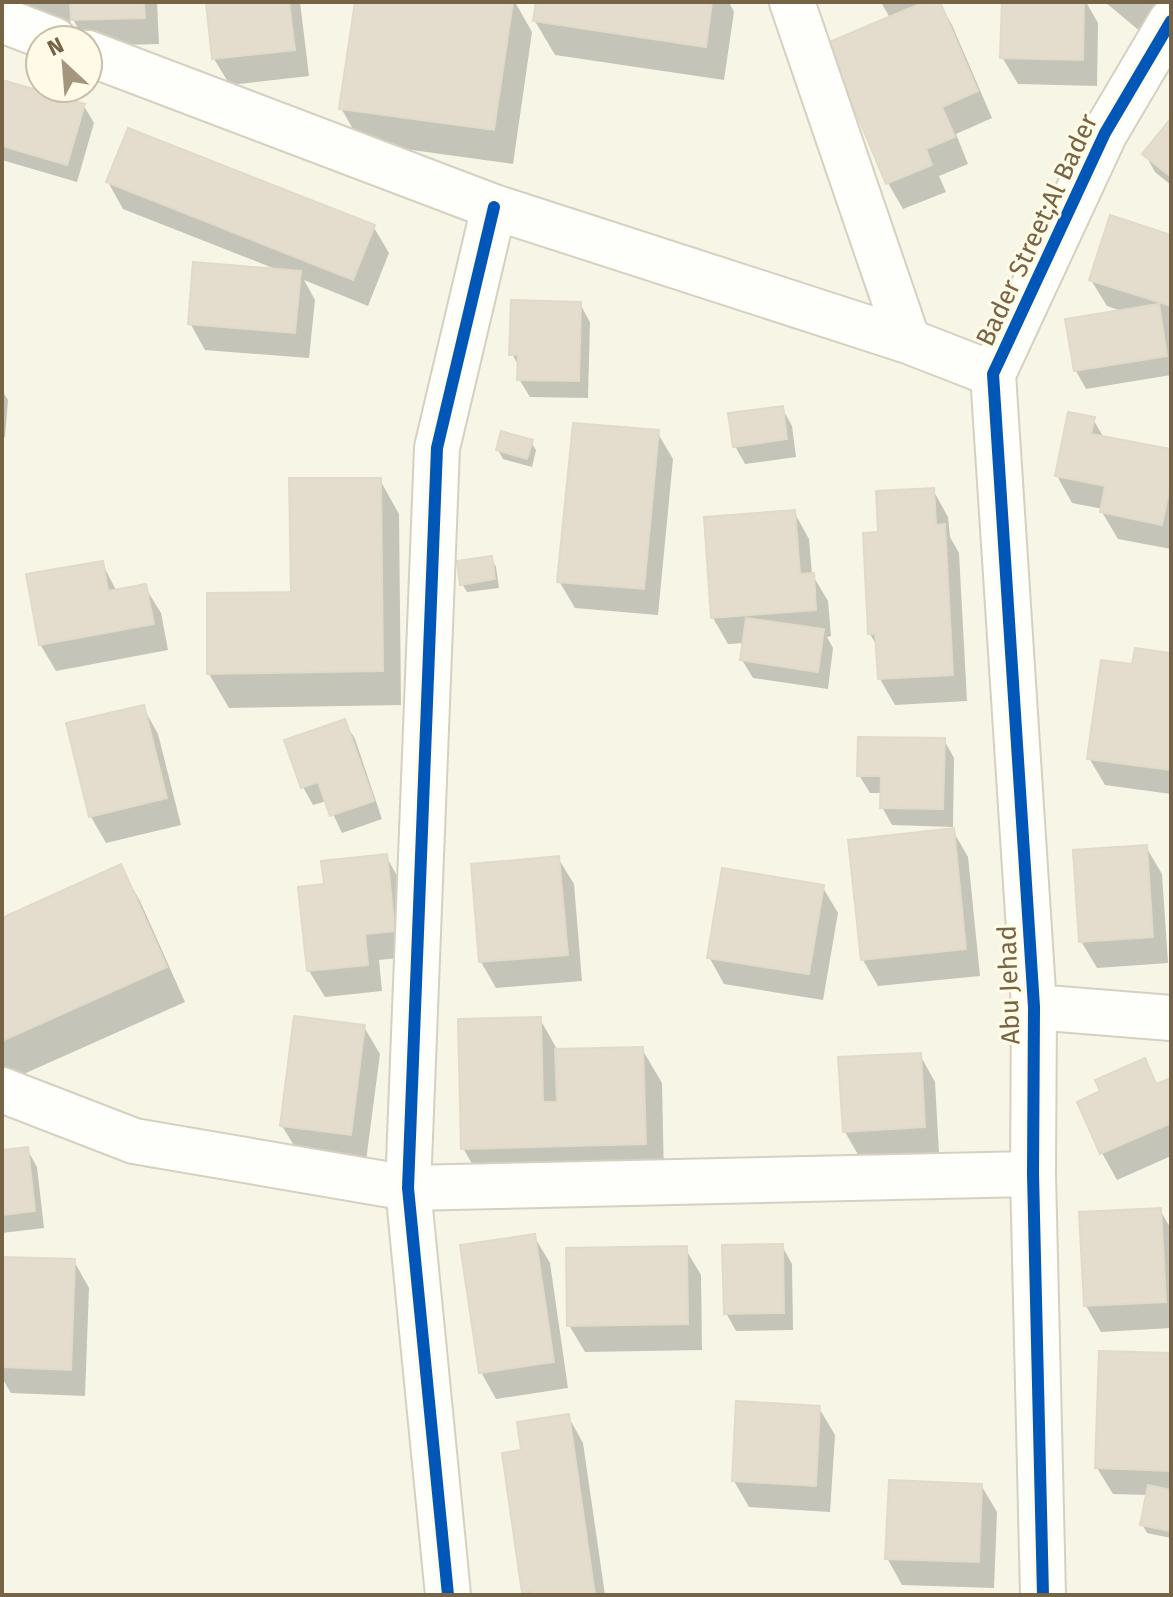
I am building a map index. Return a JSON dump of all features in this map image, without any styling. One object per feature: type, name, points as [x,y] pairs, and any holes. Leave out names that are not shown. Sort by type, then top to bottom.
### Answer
[{"type":"street","points":[[792,2],[908,341]]},
{"type":"street","points":[[2,20],[24,28]]},
{"type":"street","name":"Bader Street;Al Bader","points":[[993,374],[1105,133],[1171,21]]},
{"type":"street","points":[[104,59],[494,207],[908,341],[993,374]]},
{"type":"street","points":[[448,1595],[408,1188],[437,448],[494,207]]},
{"type":"street","name":"Abu Jehad","points":[[993,374],[1034,1007],[1033,1174],[1043,1595]]},
{"type":"street","points":[[1034,1007],[1171,1018]]},
{"type":"street","points":[[2,1090],[134,1141],[408,1188],[1033,1174]]},
{"type":"building","points":[[70,2],[144,2],[145,18],[71,20]]},
{"type":"building","points":[[206,2],[289,2],[295,50],[212,59]]},
{"type":"building","points":[[355,2],[513,2],[494,130],[339,109]]},
{"type":"building","points":[[536,2],[712,2],[706,47],[533,21]]},
{"type":"building","points":[[924,2],[940,2],[978,91],[942,107],[955,137],[926,149],[932,165],[886,184],[827,43]]},
{"type":"building","points":[[1002,2],[1084,2],[1083,60],[1000,58]]},
{"type":"building","points":[[2,80],[24,86],[24,104],[85,104],[67,165],[2,146]]},
{"type":"building","points":[[1171,118],[1171,177],[1142,154]]},
{"type":"building","points":[[128,128],[375,225],[353,280],[106,182]]},
{"type":"building","points":[[1110,215],[1171,235],[1171,306],[1089,280]]},
{"type":"building","points":[[193,262],[301,271],[295,333],[188,324]]},
{"type":"building","points":[[511,300],[581,302],[579,381],[517,380],[518,355],[509,355]]},
{"type":"building","points":[[1159,304],[1167,356],[1074,371],[1065,319]]},
{"type":"building","points":[[783,406],[787,439],[733,447],[728,413]]},
{"type":"building","points":[[1068,412],[1095,417],[1091,434],[1171,449],[1171,482],[1162,525],[1100,512],[1105,486],[1055,476]]},
{"type":"building","points":[[573,423],[659,430],[644,589],[557,582]]},
{"type":"building","points":[[501,431],[533,440],[527,459],[496,450]]},
{"type":"building","points":[[289,478],[381,478],[383,671],[207,674],[207,593],[291,592]]},
{"type":"building","points":[[934,488],[936,525],[945,524],[953,675],[878,679],[875,634],[868,634],[863,533],[878,532],[876,491]]},
{"type":"building","points":[[795,510],[800,574],[814,573],[816,610],[711,618],[704,517]]},
{"type":"building","points":[[492,556],[495,579],[460,585],[457,561]]},
{"type":"building","points":[[103,561],[108,591],[146,584],[154,624],[39,645],[26,574]]},
{"type":"building","points":[[746,618],[824,629],[818,672],[740,660]]},
{"type":"building","points":[[1135,648],[1171,653],[1171,770],[1087,759],[1101,660],[1132,664]]},
{"type":"building","points":[[144,705],[167,798],[89,817],[66,723]]},
{"type":"building","points":[[345,719],[374,801],[330,816],[318,782],[301,788],[284,740]]},
{"type":"building","points":[[858,737],[945,738],[943,809],[880,808],[881,776],[857,776]]},
{"type":"building","points":[[954,828],[966,949],[861,960],[848,840]]},
{"type":"building","points":[[1147,845],[1153,937],[1079,942],[1073,850]]},
{"type":"building","points":[[387,854],[395,931],[365,934],[368,965],[307,971],[298,887],[324,884],[321,861]]},
{"type":"building","points":[[559,856],[568,955],[479,962],[471,864]]},
{"type":"building","points":[[121,864],[167,967],[2,1041],[2,918]]},
{"type":"building","points":[[722,868],[824,885],[809,974],[707,958]]},
{"type":"building","points":[[294,1016],[365,1025],[351,1135],[280,1126]]},
{"type":"building","points":[[541,1017],[543,1102],[557,1102],[555,1049],[643,1047],[646,1144],[461,1149],[458,1019]]},
{"type":"building","points":[[921,1053],[925,1127],[843,1132],[838,1057]]},
{"type":"building","points":[[1145,1058],[1156,1084],[1171,1078],[1171,1123],[1100,1154],[1077,1102],[1100,1091],[1095,1080]]},
{"type":"building","points":[[28,1147],[35,1211],[2,1215],[2,1150]]},
{"type":"building","points":[[1161,1208],[1166,1302],[1084,1306],[1079,1212]]},
{"type":"building","points":[[535,1234],[554,1362],[479,1373],[460,1245]]},
{"type":"building","points":[[783,1244],[784,1313],[724,1314],[722,1245]]},
{"type":"building","points":[[687,1246],[688,1324],[567,1326],[566,1248]]},
{"type":"building","points":[[2,1257],[75,1259],[71,1370],[2,1367]]},
{"type":"building","points":[[1099,1351],[1171,1353],[1171,1471],[1095,1468]]},
{"type":"building","points":[[736,1401],[820,1406],[816,1486],[732,1481]]},
{"type":"building","points":[[569,1414],[595,1595],[522,1593],[502,1453],[521,1450],[517,1422]]},
{"type":"building","points":[[889,1480],[982,1484],[979,1562],[885,1559]]},
{"type":"building","points":[[1148,1485],[1171,1490],[1170,1531],[1140,1525]]},
{"type":"cycle path","points":[[1043,1595],[1033,1174],[1034,1007],[993,374],[1105,133],[1171,21]]},
{"type":"cycle path","points":[[448,1595],[408,1188],[437,448],[494,207]]}]
